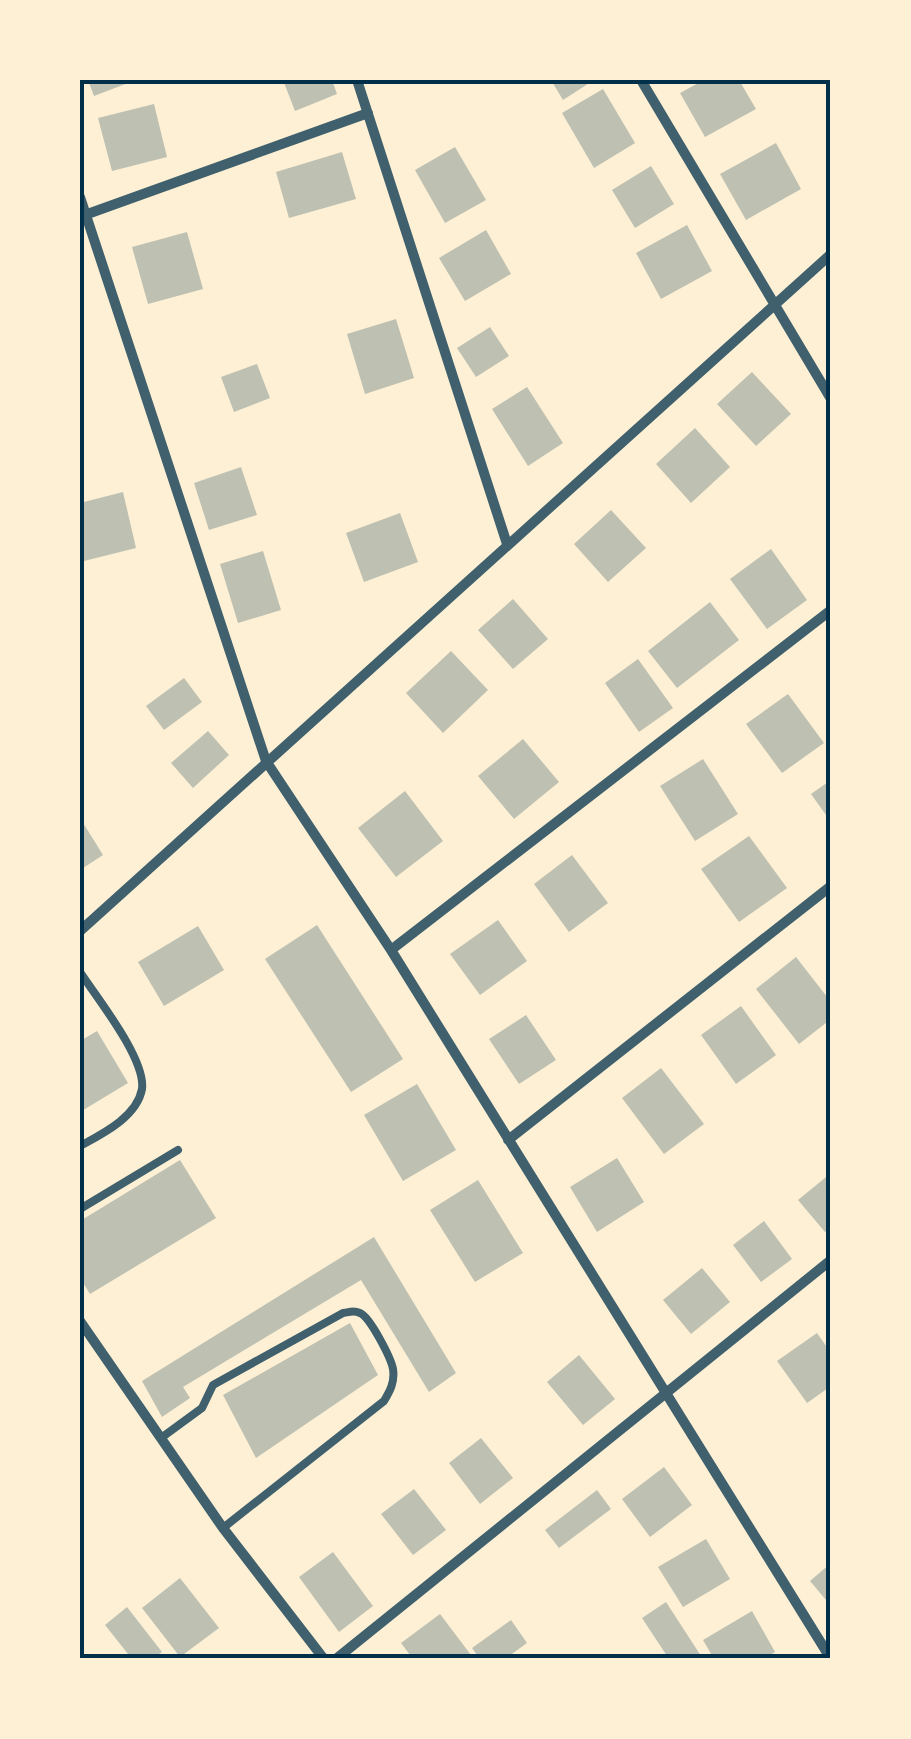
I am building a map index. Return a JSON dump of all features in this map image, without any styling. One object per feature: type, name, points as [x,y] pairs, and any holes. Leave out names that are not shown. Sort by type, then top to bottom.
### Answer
[{"type":"street","points":[[357,80],[507,544]]},
{"type":"street","points":[[641,80],[831,400]]},
{"type":"street","points":[[83,216],[368,112]]},
{"type":"street","points":[[80,196],[83,216],[266,761],[390,950],[830,1654]]},
{"type":"street","points":[[80,931],[831,254]]},
{"type":"street","points":[[390,950],[831,610]]},
{"type":"street","points":[[508,1140],[831,886]]},
{"type":"street","points":[[336,1659],[831,1260]]},
{"type":"street","points":[[80,1320],[223,1528],[324,1659]]},
{"type":"lane","points":[[80,972],[132,1052],[142,1089],[125,1116],[80,1146]]},
{"type":"lane","points":[[80,1209],[178,1150]]},
{"type":"lane","points":[[161,1438],[202,1408],[212,1385],[343,1313],[354,1311],[370,1322],[393,1367],[392,1388],[384,1401],[223,1528]]},
{"type":"building","points":[[88,80],[136,80],[94,96]]},
{"type":"building","points":[[283,80],[332,80],[337,94],[295,111]]},
{"type":"building","points":[[551,80],[594,80],[563,100]]},
{"type":"building","points":[[704,80],[739,80],[756,109],[705,137],[680,93]]},
{"type":"building","points":[[603,89],[635,143],[594,168],[562,113]]},
{"type":"building","points":[[154,104],[167,157],[112,171],[98,118]]},
{"type":"building","points":[[776,143],[801,189],[746,220],[720,174]]},
{"type":"building","points":[[455,147],[486,200],[445,223],[415,170]]},
{"type":"building","points":[[342,152],[356,199],[289,218],[276,172]]},
{"type":"building","points":[[651,166],[674,204],[635,228],[612,190]]},
{"type":"building","points":[[687,225],[712,271],[661,299],[636,253]]},
{"type":"building","points":[[486,230],[511,274],[465,301],[439,258]]},
{"type":"building","points":[[187,232],[203,289],[148,304],[132,247]]},
{"type":"building","points":[[396,319],[414,378],[365,394],[347,334]]},
{"type":"building","points":[[490,327],[509,356],[476,377],[457,348]]},
{"type":"building","points":[[257,364],[270,398],[234,412],[221,377]]},
{"type":"building","points":[[752,372],[791,414],[756,446],[717,404]]},
{"type":"building","points":[[527,387],[563,443],[528,466],[492,409]]},
{"type":"building","points":[[695,428],[730,467],[691,503],[656,464]]},
{"type":"building","points":[[241,467],[257,515],[209,530],[194,483]]},
{"type":"building","points":[[123,492],[136,548],[80,562],[80,503]]},
{"type":"building","points":[[611,510],[646,548],[608,582],[574,544]]},
{"type":"building","points":[[400,513],[418,562],[364,582],[346,533]]},
{"type":"building","points":[[771,549],[807,600],[767,629],[730,579]]},
{"type":"building","points":[[263,551],[281,610],[238,623],[220,564]]},
{"type":"building","points":[[513,599],[548,639],[513,669],[478,630]]},
{"type":"building","points":[[710,602],[739,640],[677,688],[648,651]]},
{"type":"building","points":[[451,651],[488,690],[443,733],[406,693]]},
{"type":"building","points":[[638,659],[673,708],[639,732],[605,683]]},
{"type":"building","points":[[184,678],[202,702],[164,730],[146,706]]},
{"type":"building","points":[[788,694],[824,743],[782,773],[746,724]]},
{"type":"building","points":[[208,731],[229,755],[193,788],[171,763]]},
{"type":"building","points":[[523,739],[559,782],[514,819],[478,776]]},
{"type":"building","points":[[703,759],[738,814],[695,841],[660,786]]},
{"type":"building","points":[[831,780],[831,822],[811,794]]},
{"type":"building","points":[[405,791],[443,841],[396,877],[358,828]]},
{"type":"building","points":[[80,818],[103,855],[80,870]]},
{"type":"building","points":[[749,836],[787,888],[739,922],[701,869]]},
{"type":"building","points":[[572,855],[608,903],[569,932],[534,884]]},
{"type":"building","points":[[498,920],[527,961],[480,995],[450,954]]},
{"type":"building","points":[[317,925],[403,1059],[351,1092],[265,959]]},
{"type":"building","points":[[198,926],[224,970],[164,1006],[138,962]]},
{"type":"building","points":[[796,957],[831,1002],[831,1019],[799,1044],[756,989]]},
{"type":"building","points":[[741,1006],[776,1055],[736,1084],[701,1035]]},
{"type":"building","points":[[526,1015],[556,1060],[519,1084],[489,1039]]},
{"type":"building","points":[[97,1031],[128,1083],[80,1112],[80,1041]]},
{"type":"building","points":[[661,1068],[704,1124],[664,1154],[622,1098]]},
{"type":"building","points":[[417,1084],[456,1150],[403,1181],[364,1115]]},
{"type":"building","points":[[617,1158],[644,1202],[597,1232],[570,1187]]},
{"type":"building","points":[[180,1160],[216,1218],[90,1294],[80,1278],[80,1221]]},
{"type":"building","points":[[831,1173],[831,1227],[825,1232],[798,1200]]},
{"type":"building","points":[[478,1180],[523,1253],[475,1282],[430,1210]]},
{"type":"building","points":[[764,1221],[792,1259],[761,1282],[733,1245]]},
{"type":"building","points":[[374,1237],[456,1373],[429,1392],[361,1280],[183,1387],[190,1398],[162,1417],[142,1381]]},
{"type":"building","points":[[702,1268],[730,1302],[691,1334],[663,1300]]},
{"type":"building","points":[[350,1323],[378,1375],[256,1458],[223,1395]]},
{"type":"building","points":[[817,1333],[831,1353],[831,1386],[807,1403],[777,1361]]},
{"type":"building","points":[[579,1355],[615,1399],[583,1425],[547,1382]]},
{"type":"building","points":[[481,1438],[513,1478],[480,1504],[449,1463]]},
{"type":"building","points":[[664,1467],[692,1505],[650,1537],[622,1499]]},
{"type":"building","points":[[414,1489],[446,1530],[413,1555],[381,1514]]},
{"type":"building","points":[[597,1490],[611,1509],[559,1548],[545,1530]]},
{"type":"building","points":[[706,1539],[730,1579],[683,1607],[658,1567]]},
{"type":"building","points":[[333,1552],[373,1606],[339,1632],[299,1577]]},
{"type":"building","points":[[831,1563],[831,1606],[810,1581]]},
{"type":"building","points":[[180,1578],[219,1628],[180,1657],[142,1608]]},
{"type":"building","points":[[666,1602],[703,1659],[669,1659],[642,1618]]},
{"type":"building","points":[[127,1607],[162,1652],[152,1659],[132,1659],[105,1625]]},
{"type":"building","points":[[752,1611],[775,1652],[763,1659],[714,1659],[703,1640]]},
{"type":"building","points":[[440,1614],[474,1659],[413,1659],[401,1643]]},
{"type":"building","points":[[511,1620],[527,1643],[505,1659],[480,1659],[472,1648]]}]
